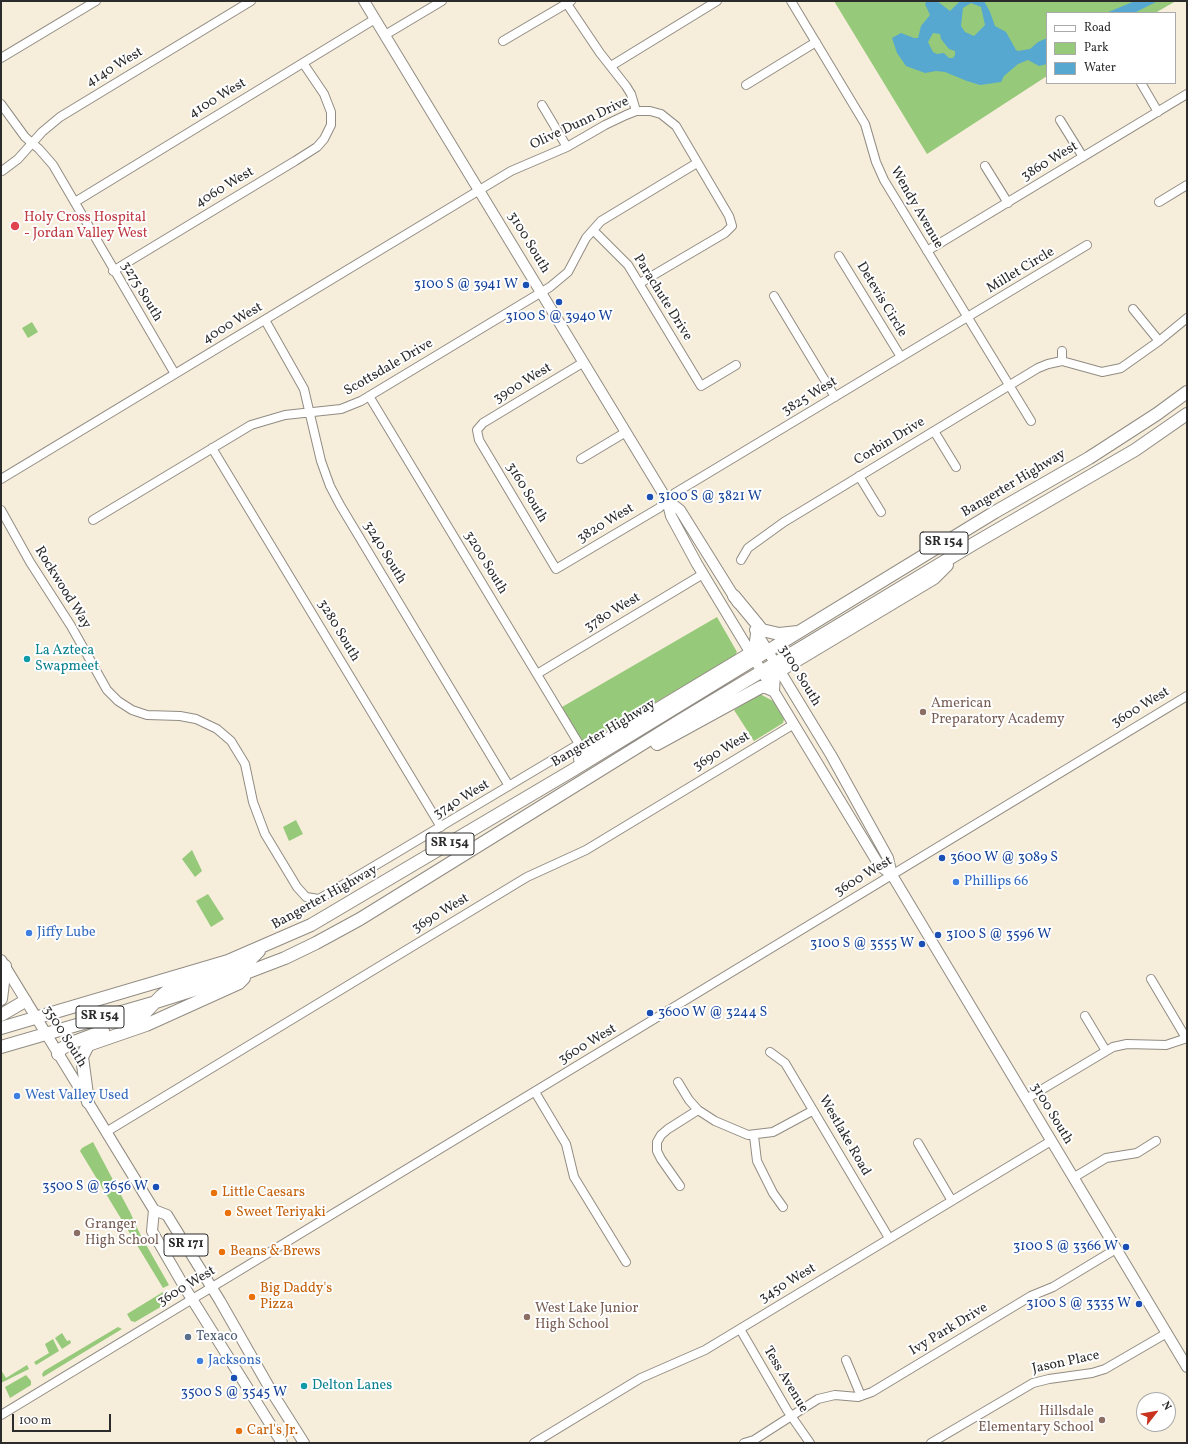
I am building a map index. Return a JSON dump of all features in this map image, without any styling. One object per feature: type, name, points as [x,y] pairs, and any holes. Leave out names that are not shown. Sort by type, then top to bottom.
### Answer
[{"type":"highway","name":"Bangerter Highway","points":[[1,1028],[228,960],[263,947],[326,917],[572,770],[753,656],[768,652],[802,632],[941,544],[1089,458],[1157,414],[1187,392]]},
{"type":"highway","name":"SR 154","points":[[951,557],[1135,450],[1187,414]]},
{"type":"highway","name":"Bangerter Highway","points":[[1,1047],[156,1002],[253,971],[285,958],[330,936],[762,672],[777,667],[934,578],[946,566],[966,538],[1080,470],[1089,458]]},
{"type":"highway","points":[[734,596],[762,630],[780,634],[802,632]]},
{"type":"highway","points":[[753,656],[757,634]]},
{"type":"highway","points":[[635,749],[649,748],[761,687],[766,687],[773,690],[774,675],[777,667]]},
{"type":"highway","points":[[474,848],[482,835],[561,786],[572,770]]},
{"type":"highway","points":[[58,1054],[61,1049],[77,1040],[136,1020],[165,992],[176,986],[247,964],[263,947]]},
{"type":"highway","points":[[1,999],[3,963]]},
{"type":"highway","points":[[88,1102],[82,1057],[88,1045],[146,1025],[239,983],[253,971]]},
{"type":"highway","points":[[1,1015],[25,1001]]},
{"type":"main road","name":"3100 South","points":[[364,1],[667,500],[671,516],[703,574],[762,672],[879,865],[892,876]]},
{"type":"main road","name":"3100 South","points":[[667,500],[680,510],[831,755],[888,858],[892,876],[1187,1367]]},
{"type":"main road","name":"3500 South","points":[[3,963],[35,1018],[154,1210],[167,1215],[212,1288],[252,1360],[304,1443]]},
{"type":"main road","name":"SR 171","points":[[154,1210],[152,1231],[192,1300],[282,1443]]},
{"type":"street","points":[[1,58],[96,1]]},
{"type":"street","name":"4140 West","points":[[2,171],[18,159],[46,127],[68,112],[252,1]]},
{"type":"street","points":[[385,35],[442,1]]},
{"type":"street","points":[[611,66],[717,1]]},
{"type":"street","name":"Wendy Avenue","points":[[791,1],[865,124],[879,172],[1031,421]]},
{"type":"street","points":[[503,41],[568,2],[629,90],[636,112]]},
{"type":"street","name":"4100 West","points":[[75,202],[375,19]]},
{"type":"street","points":[[746,85],[816,42]]},
{"type":"street","name":"4060 West","points":[[114,271],[317,148],[324,139],[330,125],[331,112],[324,94],[303,63]]},
{"type":"street","points":[[1142,84],[1158,112]]},
{"type":"street","name":"3860 West","points":[[927,251],[1187,94]]},
{"type":"street","points":[[1,104],[15,125],[32,143]]},
{"type":"street","points":[[542,105],[567,147]]},
{"type":"street","name":"Olive Dunn Drive","points":[[479,190],[523,165],[567,147],[604,124],[636,112],[656,112],[671,121],[679,131],[729,216],[732,226],[725,233],[640,284]]},
{"type":"street","points":[[1060,120],[1083,157]]},
{"type":"street","name":"3275 South","points":[[32,143],[53,165],[175,374]]},
{"type":"street","name":"Scottsdale Drive","points":[[93,520],[245,428],[259,422],[285,415],[341,409],[369,396],[542,292],[568,272],[583,243],[593,230],[612,214],[697,163]]},
{"type":"street","points":[[985,166],[1008,203]]},
{"type":"street","points":[[1159,202],[1187,186]]},
{"type":"street","name":"4000 West","points":[[1,479],[479,190]]},
{"type":"street","name":"Parachute Drive","points":[[593,230],[628,265],[701,386],[736,365]]},
{"type":"street","name":"Millet Circle","points":[[968,317],[1087,246]]},
{"type":"street","name":"Detevis Circle","points":[[839,256],[900,357]]},
{"type":"street","points":[[774,296],[835,397]]},
{"type":"street","points":[[1133,310],[1159,341]]},
{"type":"street","name":"3825 West","points":[[667,500],[676,493],[968,317]]},
{"type":"street","name":"Corbin Drive","points":[[741,560],[748,548],[774,528],[1043,366],[1062,361],[1097,371],[1116,370],[1126,366],[1187,318]]},
{"type":"street","name":"3240 South","points":[[265,320],[298,375],[304,389],[311,412],[321,461],[330,486],[509,786]]},
{"type":"street","points":[[1062,351],[1062,361]]},
{"type":"street","name":"3900 West","points":[[477,430],[482,423],[584,362]]},
{"type":"street","name":"3200 South","points":[[369,396],[579,744]]},
{"type":"street","name":"3160 South","points":[[477,430],[479,440],[556,569]]},
{"type":"street","points":[[934,431],[956,467]]},
{"type":"street","points":[[582,458],[626,432]]},
{"type":"street","name":"3280 South","points":[[212,448],[441,828]]},
{"type":"street","points":[[859,476],[881,512]]},
{"type":"street","name":"3820 West","points":[[556,569],[658,508],[667,500]]},
{"type":"street","name":"Rockwood Way","points":[[1,510],[30,562],[71,626],[101,680],[112,696],[125,706],[140,713],[158,716],[189,717],[204,722],[224,735],[236,748],[247,771],[254,802],[263,829],[297,887]]},
{"type":"street","name":"3780 West","points":[[537,674],[703,574]]},
{"type":"street","name":"3600 West","points":[[1,1415],[1187,696]]},
{"type":"street","name":"3690 West","points":[[106,1132],[527,877],[586,850],[794,724]]},
{"type":"street","name":"3740 West","points":[[297,887],[306,897],[319,899],[441,828],[579,744]]},
{"type":"street","points":[[1026,1099],[1106,1050],[1127,1044],[1166,1045],[1187,1038],[1150,979]]},
{"type":"street","points":[[1085,1016],[1106,1050]]},
{"type":"street","name":"Westlake Road","points":[[770,1052],[785,1063],[812,1111],[889,1238]]},
{"type":"street","points":[[678,1082],[689,1100],[698,1110],[735,1130],[754,1136],[765,1135],[781,1129],[812,1111]]},
{"type":"street","points":[[535,1092],[566,1144],[574,1177],[626,1262]]},
{"type":"street","points":[[680,1186],[670,1175],[659,1155],[657,1142],[668,1128],[698,1110]]},
{"type":"street","points":[[754,1136],[757,1161],[773,1193],[782,1207]]},
{"type":"street","name":"3450 West","points":[[534,1443],[641,1378],[698,1353],[740,1329],[1051,1141]]},
{"type":"street","points":[[1073,1178],[1106,1158],[1137,1153],[1156,1142]]},
{"type":"street","points":[[918,1143],[952,1201]]},
{"type":"street","name":"Ivy Park Drive","points":[[744,1443],[754,1440],[809,1404],[826,1396],[861,1396],[872,1392],[1031,1296],[1049,1289],[1116,1249]]},
{"type":"street","name":"Tess Avenue","points":[[740,1329],[791,1415],[810,1443]]},
{"type":"street","name":"Jason Place","points":[[931,1443],[1028,1385],[1045,1379],[1092,1373],[1105,1369],[1166,1333]]},
{"type":"street","points":[[846,1360],[861,1396]]},
{"type":"green space","points":[[834,1],[1176,1],[1157,12],[1046,12],[1046,77],[927,154]]},
{"type":"green space","points":[[32,322],[38,332],[28,338],[22,328]]},
{"type":"green space","points":[[717,617],[737,652],[734,657],[583,744],[562,707]]},
{"type":"green space","points":[[760,694],[773,701],[784,719],[783,723],[754,741],[734,710]]},
{"type":"green space","points":[[296,820],[303,834],[289,841],[283,827]]},
{"type":"green space","points":[[192,850],[202,871],[195,877],[182,859]]},
{"type":"green space","points":[[208,894],[224,919],[211,927],[196,901]]},
{"type":"green space","points":[[93,1142],[140,1234],[169,1285],[163,1288],[80,1151],[82,1148]]},
{"type":"green space","points":[[163,1292],[169,1302],[135,1322],[131,1321],[127,1314]]},
{"type":"green space","points":[[118,1327],[122,1329],[43,1377],[42,1374],[44,1371]]},
{"type":"green space","points":[[62,1333],[67,1341],[70,1340],[71,1343],[62,1349],[55,1338]]},
{"type":"green space","points":[[53,1339],[59,1351],[36,1365],[34,1362],[49,1353],[45,1344]]},
{"type":"green space","points":[[27,1365],[29,1369],[1,1383],[1,1370],[6,1378]]},
{"type":"green space","points":[[26,1375],[31,1381],[31,1385],[10,1398],[5,1387]]},
{"type":"water","points":[[927,1],[937,1],[950,11],[960,1],[984,1],[995,26],[1006,32],[1016,50],[1030,49],[1038,42],[1046,38],[1046,64],[1039,66],[1028,60],[1018,64],[1004,76],[1001,82],[980,85],[945,72],[936,71],[925,73],[906,66],[897,53],[892,38],[901,33],[918,38],[921,26],[930,15],[925,4]],"holes":[[[971,3],[981,7],[985,25],[974,36],[965,32],[961,26],[963,8]],[[933,33],[940,34],[941,39],[949,49],[955,51],[953,58],[949,58],[944,53],[937,54],[933,52],[928,42]]]},
{"type":"water","points":[[1135,1],[1158,1],[1136,12],[1108,12]]},
{"type":"place","name":"Holy Cross Hospital - Jordan Valley West","points":[[15,226]]},
{"type":"place","name":"3100 S @ 3941 W","points":[[526,285]]},
{"type":"place","name":"3100 S @ 3940 W","points":[[559,302]]},
{"type":"place","name":"3100 S @ 3821 W","points":[[650,497]]},
{"type":"place","name":"La Azteca Swapmeet","points":[[27,659]]},
{"type":"place","name":"American Preparatory Academy","points":[[923,712]]},
{"type":"place","name":"3600 W @ 3089 S","points":[[942,858]]},
{"type":"place","name":"Phillips 66","points":[[956,882]]},
{"type":"place","name":"Jiffy Lube","points":[[29,933]]},
{"type":"place","name":"3100 S @ 3596 W","points":[[938,935]]},
{"type":"place","name":"3100 S @ 3555 W","points":[[922,944]]},
{"type":"place","name":"3600 W @ 3244 S","points":[[650,1013]]},
{"type":"place","name":"West Valley Used","points":[[17,1096]]},
{"type":"place","name":"3500 S @ 3656 W","points":[[156,1187]]},
{"type":"place","name":"Little Caesars","points":[[214,1193]]},
{"type":"place","name":"Sweet Teriyaki","points":[[228,1213]]},
{"type":"place","name":"Granger High School","points":[[77,1233]]},
{"type":"place","name":"3100 S @ 3366 W","points":[[1126,1247]]},
{"type":"place","name":"Beans & Brews","points":[[222,1252]]},
{"type":"place","name":"Big Daddy's Pizza","points":[[252,1297]]},
{"type":"place","name":"3100 S @ 3335 W","points":[[1139,1304]]},
{"type":"place","name":"West Lake Junior High School","points":[[527,1317]]},
{"type":"place","name":"Texaco","points":[[188,1337]]},
{"type":"place","name":"Jacksons","points":[[200,1361]]},
{"type":"place","name":"3500 S @ 3545 W","points":[[234,1378]]},
{"type":"place","name":"Delton Lanes","points":[[304,1386]]},
{"type":"place","name":"Hillsdale Elementary School","points":[[1102,1420]]},
{"type":"place","name":"Carl's Jr.","points":[[239,1431]]}]
